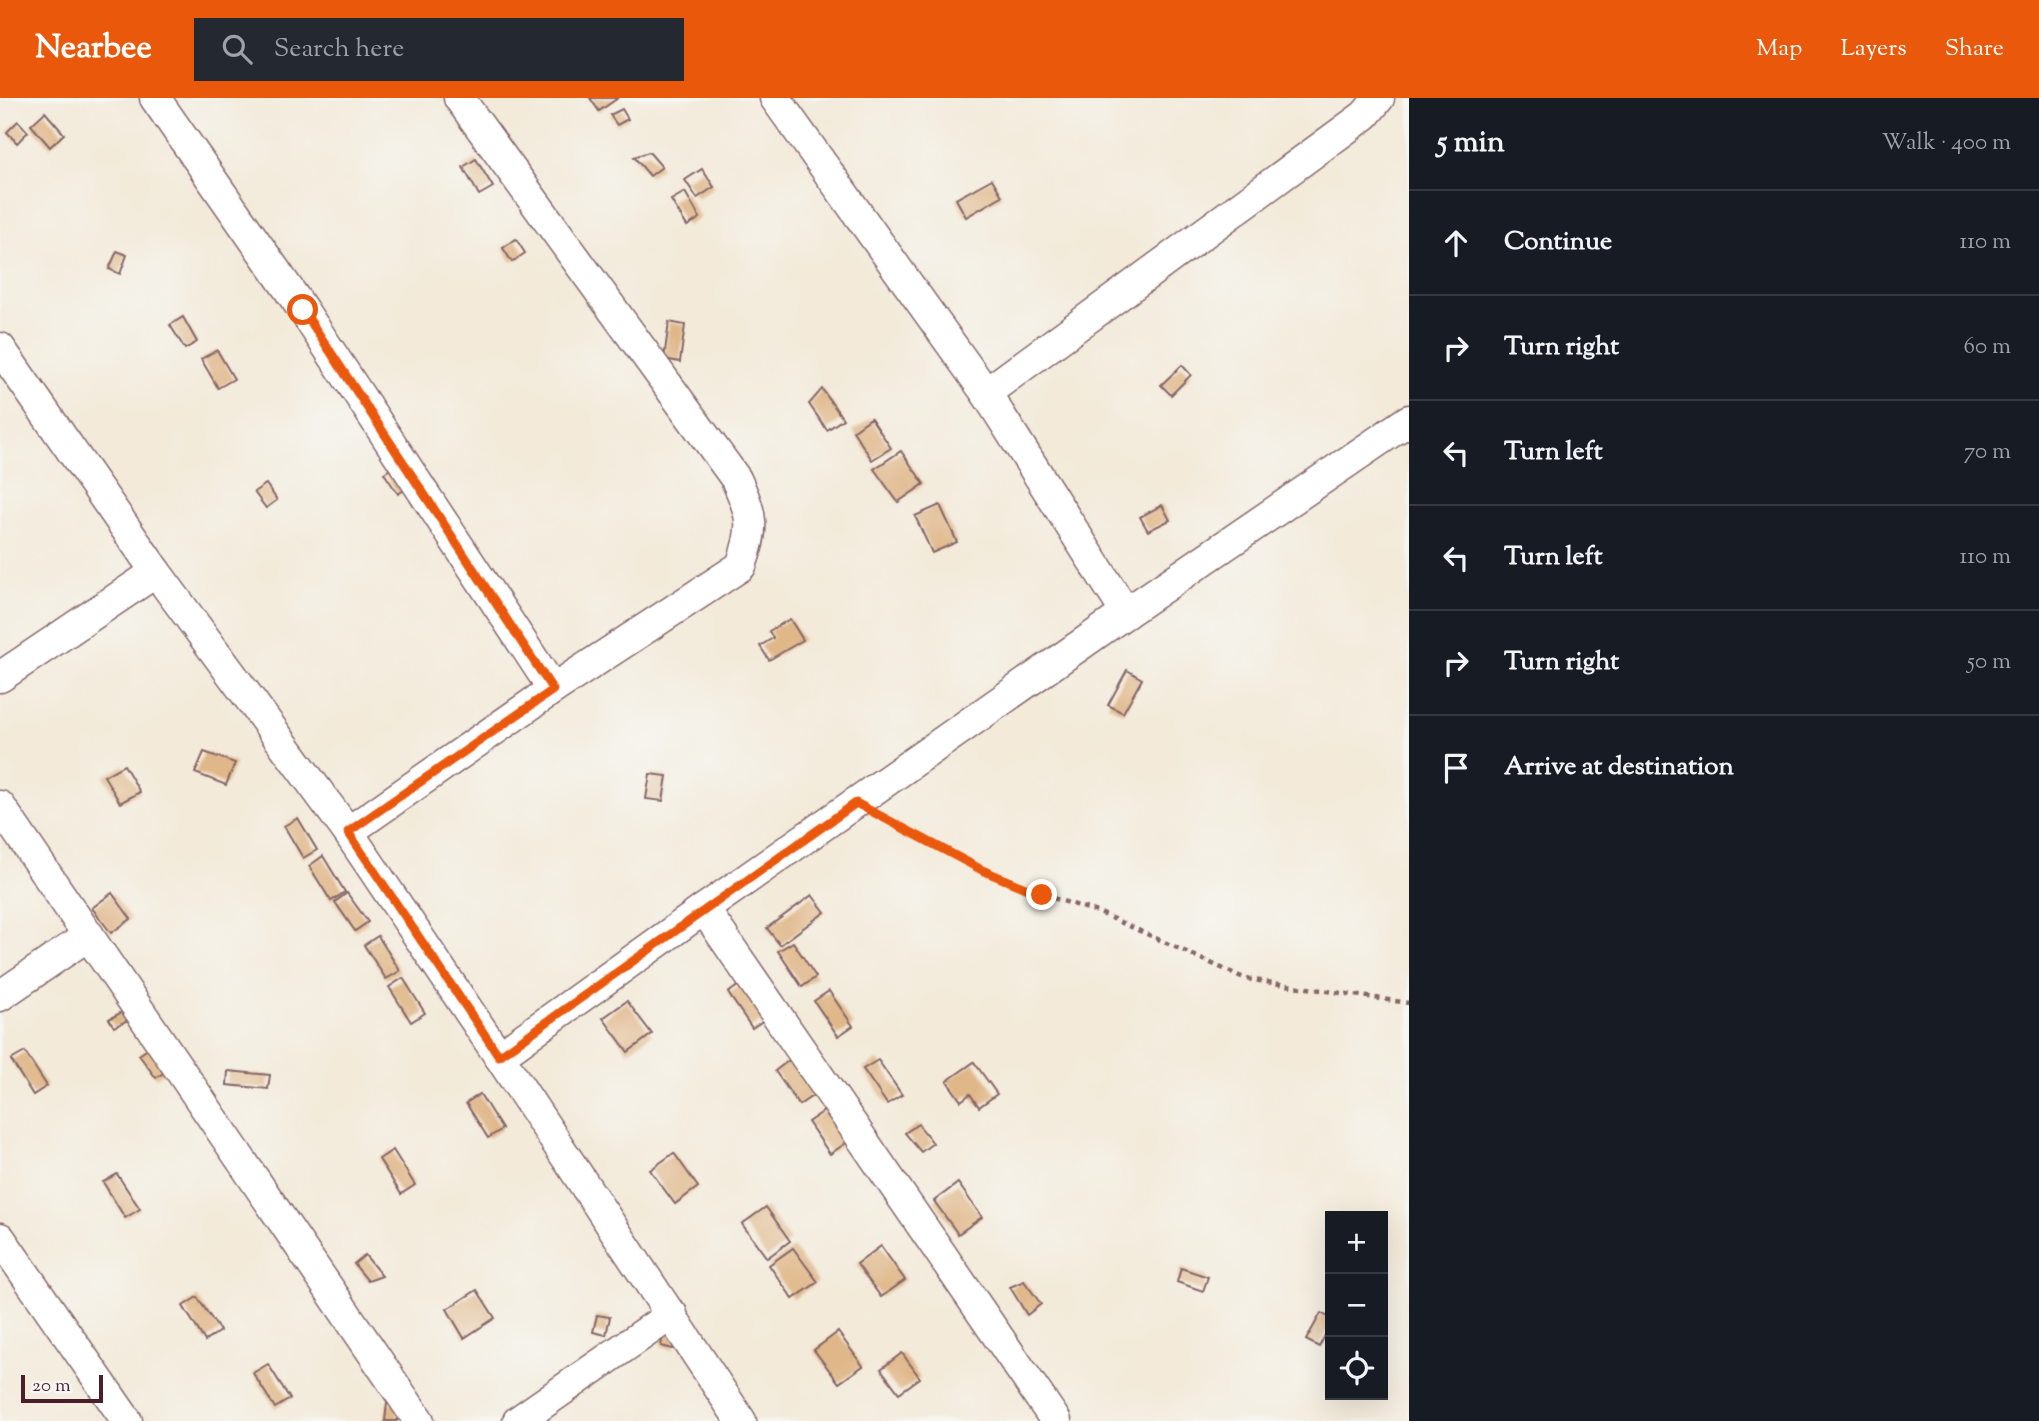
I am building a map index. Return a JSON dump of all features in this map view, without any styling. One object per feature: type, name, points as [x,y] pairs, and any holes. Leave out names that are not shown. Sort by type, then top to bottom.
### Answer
[{"type":"street","points":[[155,98],[303,310],[553,690]]},
{"type":"street","points":[[348,832],[553,690],[741,566],[751,538],[749,507],[736,479],[459,98]]},
{"type":"street","points":[[775,98],[986,393],[1126,613]]},
{"type":"street","points":[[986,393],[1365,115],[1379,98]]},
{"type":"street","points":[[0,348],[156,572],[348,832],[741,1421]]},
{"type":"street","points":[[499,1056],[1126,613],[1409,420]]},
{"type":"street","points":[[0,677],[156,572]]},
{"type":"street","points":[[0,806],[419,1421]]},
{"type":"street","points":[[704,909],[1056,1421]]},
{"type":"street","points":[[0,996],[89,935]]},
{"type":"street","points":[[0,1238],[127,1421]]},
{"type":"street","points":[[518,1421],[672,1314]]},
{"type":"path","points":[[856,803],[982,870],[1042,895],[1098,912],[1246,979],[1409,1003]]},
{"type":"building","points":[[590,98],[618,98],[599,111]]},
{"type":"building","points":[[622,109],[628,119],[617,125],[610,115]]},
{"type":"building","points":[[45,112],[64,134],[50,147],[31,125]]},
{"type":"building","points":[[18,121],[28,132],[17,143],[7,132]]},
{"type":"building","points":[[649,152],[662,167],[650,176],[634,157]]},
{"type":"building","points":[[476,159],[493,187],[479,195],[463,167]]},
{"type":"building","points":[[702,169],[714,187],[697,198],[685,180]]},
{"type":"building","points":[[992,179],[1002,196],[966,217],[956,199]]},
{"type":"building","points":[[685,192],[700,218],[687,226],[671,200]]},
{"type":"building","points":[[516,239],[525,253],[512,262],[503,248]]},
{"type":"building","points":[[117,251],[127,255],[120,274],[109,269]]},
{"type":"building","points":[[183,317],[197,342],[185,349],[170,325]]},
{"type":"building","points":[[669,322],[685,325],[680,362],[664,359]]},
{"type":"building","points":[[217,350],[234,379],[218,388],[201,359]]},
{"type":"building","points":[[1182,365],[1191,375],[1171,395],[1161,385]]},
{"type":"building","points":[[822,389],[843,419],[827,430],[809,404]]},
{"type":"building","points":[[871,418],[891,448],[872,460],[853,431]]},
{"type":"building","points":[[901,451],[924,484],[898,502],[874,469]]},
{"type":"building","points":[[398,464],[412,485],[398,494],[384,473]]},
{"type":"building","points":[[266,484],[277,500],[266,508],[254,492]]},
{"type":"building","points":[[940,505],[957,542],[932,553],[915,516]]},
{"type":"building","points":[[1162,505],[1170,520],[1148,531],[1140,517]]},
{"type":"building","points":[[790,619],[803,640],[769,660],[760,646],[773,638],[769,631]]},
{"type":"building","points":[[1127,670],[1142,679],[1123,713],[1108,705]]},
{"type":"building","points":[[204,752],[235,763],[226,785],[195,773]]},
{"type":"building","points":[[124,765],[140,792],[120,803],[104,776]]},
{"type":"building","points":[[650,774],[667,776],[663,801],[646,799]]},
{"type":"building","points":[[298,818],[317,850],[303,858],[284,826]]},
{"type":"building","points":[[323,856],[345,892],[331,901],[309,866]]},
{"type":"building","points":[[112,893],[131,919],[111,933],[92,908]]},
{"type":"building","points":[[347,893],[368,922],[355,931],[335,902]]},
{"type":"building","points":[[812,895],[825,912],[780,945],[767,928]]},
{"type":"building","points":[[378,936],[400,971],[386,979],[364,945]]},
{"type":"building","points":[[793,942],[816,977],[802,987],[778,951]]},
{"type":"building","points":[[403,978],[425,1013],[411,1022],[389,987]]},
{"type":"building","points":[[742,983],[767,1018],[752,1028],[728,993]]},
{"type":"building","points":[[829,991],[853,1026],[838,1036],[814,1001]]},
{"type":"building","points":[[627,1001],[652,1034],[628,1052],[603,1018]]},
{"type":"building","points":[[126,1010],[130,1019],[114,1027],[109,1019]]},
{"type":"building","points":[[152,1046],[169,1069],[156,1078],[139,1055]]},
{"type":"building","points":[[25,1052],[47,1086],[33,1095],[11,1060]]},
{"type":"building","points":[[796,1055],[821,1090],[799,1105],[775,1071]]},
{"type":"building","points":[[878,1060],[902,1095],[887,1104],[863,1069]]},
{"type":"building","points":[[974,1062],[997,1094],[979,1107],[970,1094],[961,1101],[947,1081]]},
{"type":"building","points":[[228,1071],[270,1075],[268,1089],[227,1085]]},
{"type":"building","points":[[480,1094],[502,1129],[488,1138],[466,1103]]},
{"type":"building","points":[[827,1109],[849,1141],[830,1154],[808,1122]]},
{"type":"building","points":[[918,1124],[933,1143],[921,1152],[905,1133]]},
{"type":"building","points":[[393,1150],[415,1185],[401,1194],[379,1159]]},
{"type":"building","points":[[674,1153],[698,1187],[675,1204],[650,1170]]},
{"type":"building","points":[[117,1174],[140,1209],[125,1218],[103,1182]]},
{"type":"building","points":[[958,1183],[982,1217],[958,1234],[934,1201]]},
{"type":"building","points":[[766,1207],[790,1241],[767,1258],[742,1224]]},
{"type":"building","points":[[881,1246],[905,1280],[881,1297],[857,1264]]},
{"type":"building","points":[[793,1248],[818,1282],[793,1299],[769,1265]]},
{"type":"building","points":[[365,1255],[382,1276],[368,1281],[354,1264]]},
{"type":"building","points":[[1181,1268],[1208,1277],[1203,1291],[1177,1282]]},
{"type":"building","points":[[1024,1281],[1041,1304],[1027,1315],[1010,1287]]},
{"type":"building","points":[[477,1290],[495,1318],[464,1338],[447,1309]]},
{"type":"building","points":[[197,1297],[220,1331],[205,1341],[183,1306]]},
{"type":"building","points":[[1321,1313],[1325,1315],[1325,1336],[1319,1347],[1306,1340]]},
{"type":"building","points":[[597,1315],[610,1317],[606,1335],[593,1332]]},
{"type":"building","points":[[664,1329],[677,1331],[673,1349],[661,1346]]},
{"type":"building","points":[[838,1332],[863,1366],[839,1383],[814,1350]]},
{"type":"building","points":[[902,1353],[920,1378],[899,1393],[881,1369]]},
{"type":"building","points":[[268,1364],[290,1399],[275,1408],[253,1373]]},
{"type":"building","points":[[387,1403],[399,1405],[397,1421],[385,1421]]},
{"type":"route","points":[[303,310],[553,690],[348,832],[499,1056],[856,803],[982,870],[1042,895]]}]
